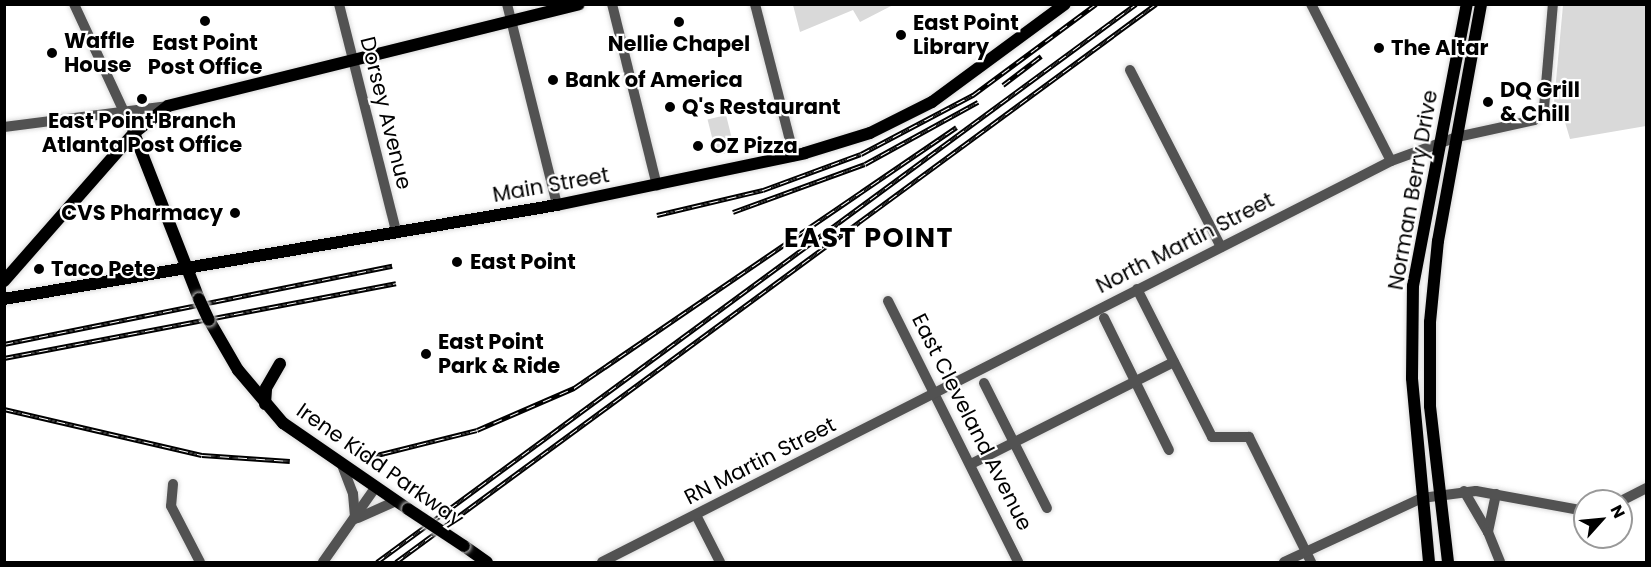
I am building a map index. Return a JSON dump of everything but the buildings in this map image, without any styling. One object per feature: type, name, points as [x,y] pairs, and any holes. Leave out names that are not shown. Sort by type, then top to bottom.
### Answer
[{"type":"main road","points":[[4,281],[134,133],[168,106],[579,4]]},
{"type":"main road","name":"Main Street","points":[[4,299],[557,205],[794,156],[870,133],[932,102],[1065,4]]},
{"type":"main road","name":"Norman Berry Drive","points":[[1429,562],[1412,378],[1413,286],[1467,4]]},
{"type":"main road","name":"Norman Berry Drive","points":[[1448,562],[1430,406],[1430,322],[1457,137],[1481,4]]},
{"type":"main road","name":"Irene Kidd Parkway","points":[[134,133],[209,320],[265,404],[342,465],[487,562]]},
{"type":"main road","points":[[265,404],[266,388],[280,364]]},
{"type":"main road","points":[[467,549],[481,562]]},
{"type":"street","points":[[74,4],[128,114],[134,133]]},
{"type":"street","name":"Dorsey Avenue","points":[[339,4],[396,231]]},
{"type":"street","points":[[507,4],[557,205]]},
{"type":"street","points":[[612,4],[657,186]]},
{"type":"street","points":[[755,4],[794,156]]},
{"type":"street","points":[[1311,4],[1391,161]]},
{"type":"street","name":"North Martin Street","points":[[935,393],[1391,161],[1457,137],[1525,124],[1541,114],[1553,4]]},
{"type":"street","points":[[1130,70],[1221,247]]},
{"type":"street","points":[[4,127],[128,114],[168,106]]},
{"type":"street","points":[[1137,289],[1212,437],[1249,438],[1311,562]]},
{"type":"street","name":"East Cleveland Avenue","points":[[888,301],[1018,562]]},
{"type":"street","points":[[1104,318],[1168,450]]},
{"type":"street","points":[[971,464],[1174,362]]},
{"type":"street","points":[[984,383],[1047,508]]},
{"type":"street","name":"RN Martin Street","points":[[602,562],[935,393]]},
{"type":"street","points":[[342,465],[353,494],[355,519]]},
{"type":"street","points":[[173,484],[171,506],[200,562]]},
{"type":"street","points":[[323,562],[375,488]]},
{"type":"street","points":[[1633,495],[1647,488]]},
{"type":"street","points":[[1464,491],[1488,532],[1500,562]]},
{"type":"street","points":[[1284,562],[1422,498],[1464,491],[1496,494],[1573,509]]},
{"type":"street","points":[[1488,532],[1496,494]]},
{"type":"street","points":[[355,519],[396,501]]},
{"type":"street","points":[[696,515],[720,562]]},
{"type":"shaded area","points":[[793,4],[893,5],[860,22],[853,10],[800,32]]},
{"type":"shaded area","points":[[1563,5],[1646,5],[1646,126],[1570,139],[1565,122],[1553,113]]},
{"type":"shaded area","points":[[726,115],[735,151],[717,155],[708,120]]},
{"type":"railway","points":[[657,215],[763,190],[861,154],[973,95],[1096,4]]},
{"type":"railway","points":[[377,562],[1136,4]]},
{"type":"railway","points":[[396,562],[1156,4]]},
{"type":"railway","points":[[1003,85],[1041,56]]},
{"type":"railway","points":[[733,212],[865,164],[978,102]]},
{"type":"railway","points":[[365,458],[477,430],[574,388],[956,127]]},
{"type":"railway","points":[[4,344],[392,266]]},
{"type":"railway","points":[[4,358],[396,283]]},
{"type":"railway","points":[[4,409],[202,455],[290,461]]},
{"type":"place","name":"East Point Post Office","points":[[205,21]]},
{"type":"place","name":"Nellie Chapel","points":[[679,22]]},
{"type":"place","name":"East Point Library","points":[[901,35]]},
{"type":"place","name":"The Altar","points":[[1379,48]]},
{"type":"place","name":"Waffle House","points":[[52,53]]},
{"type":"place","name":"Bank of America","points":[[553,80]]},
{"type":"place","name":"East Point Branch Atlanta Post Office","points":[[142,99]]},
{"type":"place","name":"DQ Grill & Chill","points":[[1488,102]]},
{"type":"place","name":"Q's Restaurant","points":[[670,107]]},
{"type":"place","name":"OZ Pizza","points":[[698,146]]},
{"type":"place","name":"CVS Pharmacy","points":[[235,213]]},
{"type":"place","name":"East Point","points":[[457,262]]},
{"type":"place","name":"Taco Pete","points":[[39,269]]},
{"type":"place","name":"East Point Park & Ride","points":[[426,354]]},
{"type":"district","name":"EAST POINT","points":[[869,238]]}]
